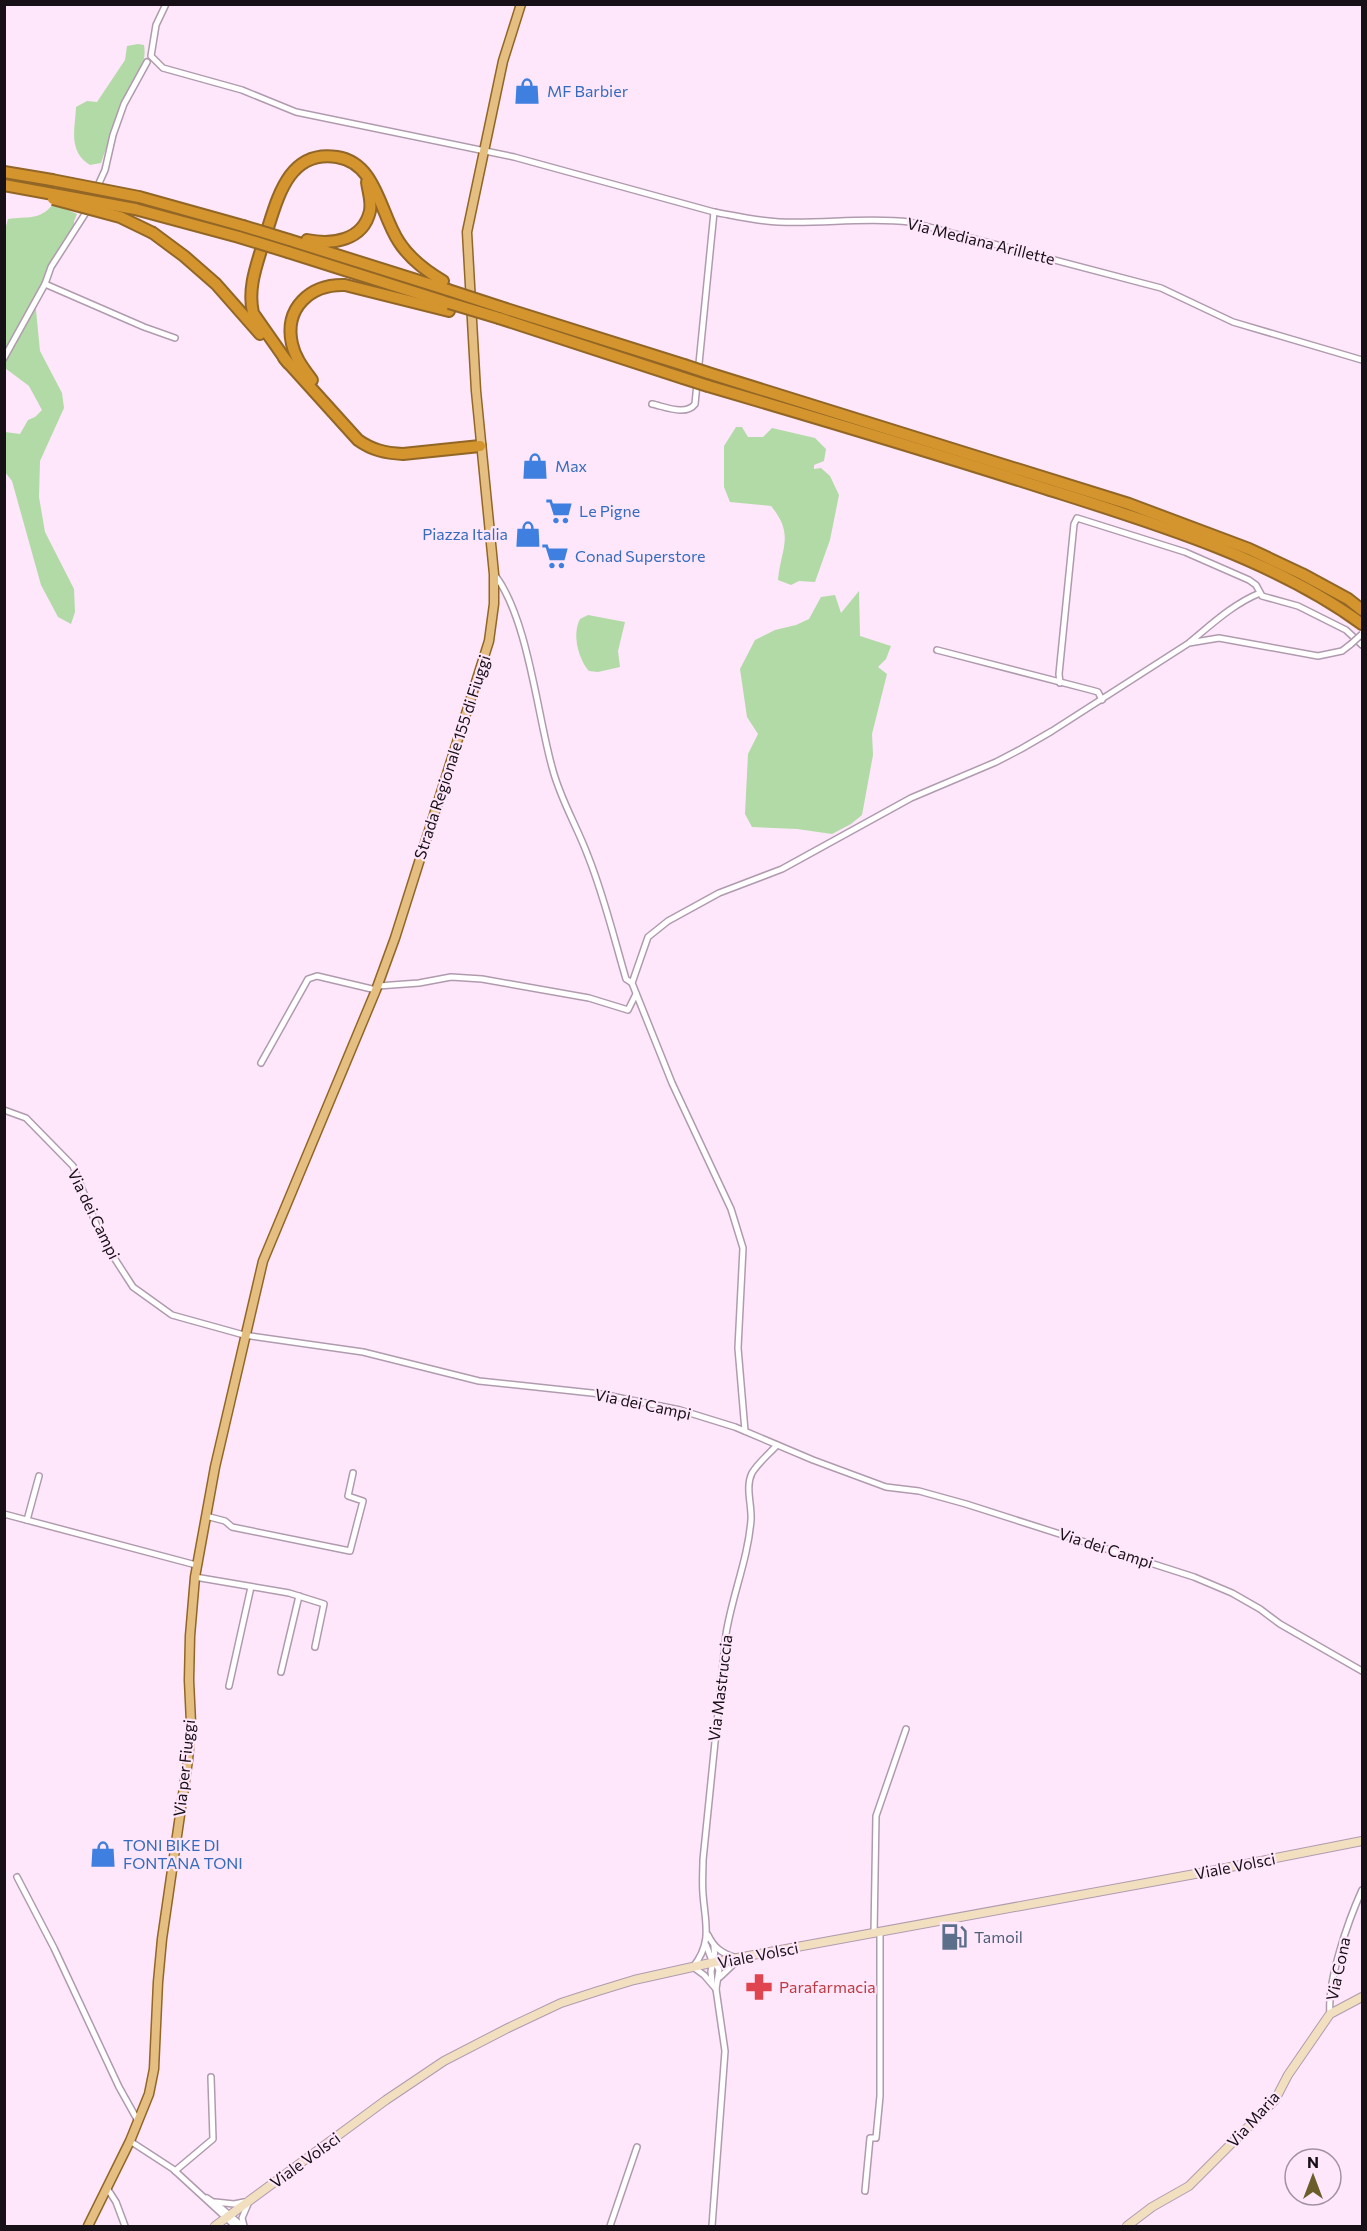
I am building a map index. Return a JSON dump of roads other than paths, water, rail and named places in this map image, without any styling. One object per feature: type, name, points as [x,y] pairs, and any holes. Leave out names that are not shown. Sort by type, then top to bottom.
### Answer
[{"type":"highway","points":[[288,363],[258,320],[251,303],[252,281],[280,191],[297,168],[316,158],[339,157],[351,162],[368,178],[373,183],[398,242],[415,262],[446,286]]},
{"type":"highway","points":[[4,172],[139,197],[243,226],[446,286],[480,300],[708,373],[1129,504],[1249,549],[1302,574],[1348,599],[1362,610]]},
{"type":"highway","points":[[289,240],[332,242],[352,236],[360,229],[370,209],[368,178]]},
{"type":"highway","points":[[4,185],[135,209],[239,237],[449,307]]},
{"type":"highway","points":[[48,192],[53,199],[120,217],[153,233],[184,255],[216,284],[339,417]]},
{"type":"highway","points":[[480,446],[403,454],[369,448],[358,440],[300,363],[291,343],[292,319],[304,298],[322,287],[345,285],[499,318],[708,386],[891,440],[1127,514],[1248,560],[1299,585],[1362,624]]},
{"type":"main road","name":"Strada Regionale 155 di Fiuggi","points":[[244,1335],[263,1261],[377,988],[395,938],[489,641],[495,604],[495,574],[480,446],[466,232],[503,62],[521,4]]},
{"type":"main road","name":"Via per Fiuggi","points":[[88,2226],[130,2141],[149,2094],[154,2069],[162,1939],[188,1760],[191,1724],[190,1636],[196,1565],[244,1335]]},
{"type":"main road","name":"Viale Volsci","points":[[214,2226],[386,2100],[444,2061],[561,2003],[634,1980],[693,1967],[1362,1841]]},
{"type":"main road","name":"Via Maria","points":[[1126,2226],[1152,2206],[1189,2186],[1275,2100],[1288,2075],[1330,2014],[1362,1997]]},
{"type":"street","name":"Via Mediana Arillette","points":[[166,4],[156,25],[151,56],[163,68],[242,90],[296,112],[514,157],[714,212],[779,222],[878,219],[910,222],[1161,288],[1233,322],[1362,360]]},
{"type":"street","points":[[4,358],[45,284],[51,267],[85,214],[105,170],[113,135],[124,104],[147,62]]},
{"type":"street","points":[[652,404],[685,411],[691,409],[695,404],[714,212]]},
{"type":"street","points":[[45,284],[175,338]]},
{"type":"street","points":[[1060,682],[1074,524],[1077,518],[1185,552],[1249,580],[1256,585],[1262,596],[1298,606],[1346,630],[1362,645]]},
{"type":"street","points":[[495,574],[506,594],[520,632],[552,769],[566,809],[588,856],[626,979],[632,983],[672,1083],[731,1209],[743,1248],[738,1348],[745,1431]]},
{"type":"street","points":[[632,983],[648,937],[668,921],[719,893],[782,869],[912,798],[1005,758],[1101,700],[1189,643],[1237,605],[1260,593]]},
{"type":"street","points":[[1189,643],[1219,638],[1318,656],[1342,651],[1362,633]]},
{"type":"street","points":[[937,650],[1098,692],[1101,700]]},
{"type":"street","points":[[261,1063],[308,979],[317,976],[377,988],[451,977],[486,980],[597,999],[628,1010],[636,993]]},
{"type":"street","name":"Via dei Campi","points":[[4,1110],[26,1118],[73,1167],[102,1239],[133,1287],[172,1315],[244,1335],[363,1352],[479,1381],[601,1394],[680,1410],[745,1431],[886,1487],[919,1491],[966,1504],[1194,1577],[1232,1593],[1345,1663],[1362,1671]]},
{"type":"street","name":"Via Mastruccia","points":[[706,1944],[702,1890],[703,1860],[726,1634],[731,1605],[743,1568],[751,1518],[749,1493],[752,1474],[777,1445]]},
{"type":"street","points":[[205,1516],[225,1521],[232,1527],[350,1551],[363,1501],[348,1496],[353,1473]]},
{"type":"street","points":[[27,1520],[39,1476]]},
{"type":"street","points":[[4,1514],[196,1565]]},
{"type":"street","points":[[195,1577],[299,1596],[324,1604],[315,1647]]},
{"type":"street","points":[[229,1686],[251,1587]]},
{"type":"street","points":[[281,1672],[299,1596]]},
{"type":"street","points":[[865,2191],[870,2138],[876,2138],[880,2096],[876,1816],[906,1729]]},
{"type":"street","points":[[17,1877],[54,1948],[119,2087],[138,2121]]},
{"type":"street","name":"Via Cona","points":[[1330,2014],[1329,2004],[1342,1946],[1362,1890]]},
{"type":"street","points":[[707,1934],[714,1946],[727,1954],[740,1958]]},
{"type":"street","points":[[706,1944],[719,1970],[719,1979]]},
{"type":"street","points":[[706,1944],[693,1967],[714,1986]]},
{"type":"street","points":[[712,2226],[725,2051],[711,1971],[714,1963],[714,1946]]},
{"type":"street","points":[[714,1986],[728,1967],[740,1958]]},
{"type":"street","points":[[175,2171],[213,2139],[211,2077]]},
{"type":"street","points":[[130,2141],[175,2171],[216,2210],[243,2226]]},
{"type":"street","points":[[610,2226],[637,2147]]},
{"type":"street","points":[[107,2188],[116,2202],[125,2226]]},
{"type":"street","points":[[202,2196],[213,2201],[234,2205],[251,2200]]},
{"type":"street","points":[[243,2226],[242,2218],[251,2200]]},
{"type":"street","points":[[213,2201],[235,2226]]},
{"type":"street","points":[[214,2226],[216,2210]]},
{"type":"place","name":"MF Barbier","points":[[527,91]]},
{"type":"place","name":"Max","points":[[535,466]]},
{"type":"place","name":"Le Pigne","points":[[559,511]]},
{"type":"place","name":"Piazza Italia","points":[[528,534]]},
{"type":"place","name":"Conad Superstore","points":[[555,556]]},
{"type":"place","name":"TONI BIKE DI FONTANA TONI","points":[[103,1854]]},
{"type":"place","name":"Tamoil","points":[[954,1937]]},
{"type":"place","name":"Parafarmacia","points":[[759,1987]]}]
